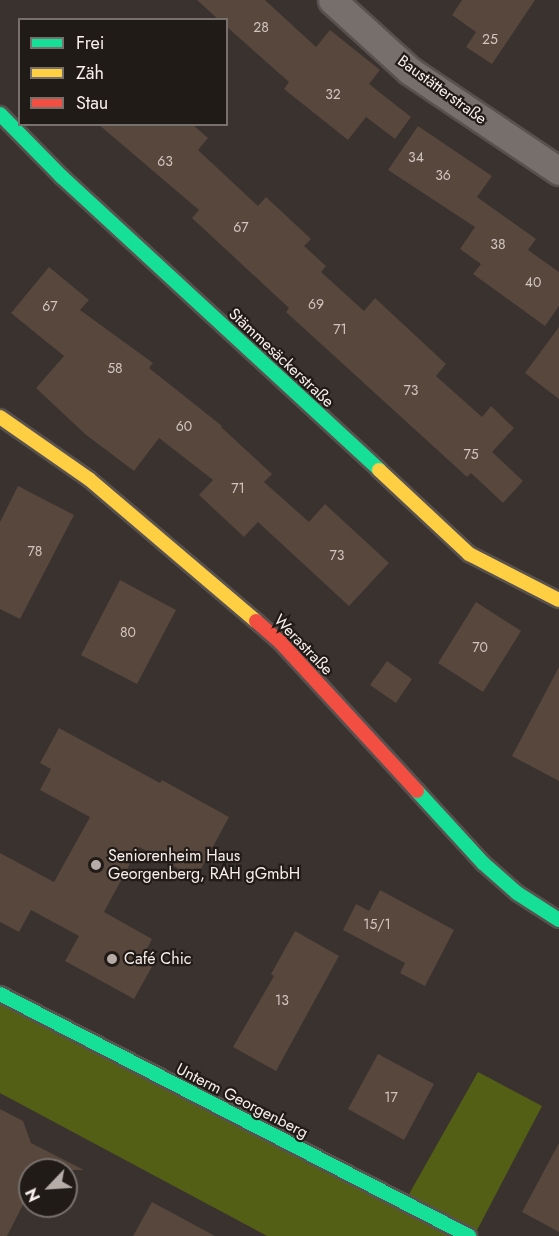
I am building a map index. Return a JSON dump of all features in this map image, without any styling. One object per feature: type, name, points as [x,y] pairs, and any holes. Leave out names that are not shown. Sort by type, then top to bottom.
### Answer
[{"type":"street","name":"Baustätterstraße","points":[[332,0],[410,71],[559,171]]},
{"type":"street","name":"Stämmesäckerstraße","points":[[0,114],[62,177],[469,554],[559,600]]},
{"type":"street","name":"Werastraße","points":[[0,417],[89,480],[139,519],[281,643],[483,863],[517,893],[559,920]]},
{"type":"street","name":"Unterm Georgenberg","points":[[0,994],[469,1236]]},
{"type":"green space","points":[[0,994],[404,1203],[478,1072],[542,1106],[474,1236],[267,1236],[0,1093]]},
{"type":"building","points":[[197,0],[265,0],[316,47],[330,30],[380,70],[369,84],[411,117],[395,139],[366,117],[348,140],[284,89],[289,82],[228,28],[228,18],[217,18]]},
{"type":"building","points":[[462,0],[535,0],[492,64],[466,47],[476,32],[452,15]]},
{"type":"building","points":[[100,126],[194,126],[208,138],[198,150],[258,206],[266,197],[311,239],[304,246],[326,266],[321,272],[364,311],[375,298],[446,364],[436,376],[482,417],[491,406],[514,428],[492,452],[523,481],[503,503],[471,473],[467,477],[286,312],[289,308],[192,218],[199,210]]},
{"type":"building","points":[[418,126],[492,176],[477,197],[536,239],[528,250],[559,272],[559,306],[545,326],[473,274],[481,264],[460,249],[475,227],[388,170]]},
{"type":"building","points":[[49,267],[89,300],[80,310],[153,363],[149,368],[222,426],[272,474],[264,482],[309,522],[325,504],[389,563],[349,606],[258,522],[244,537],[199,495],[213,480],[159,438],[134,471],[85,434],[36,388],[64,356],[11,313]]},
{"type":"building","points":[[559,327],[559,399],[525,373]]},
{"type":"building","points":[[18,486],[74,515],[20,619],[0,609],[0,522]]},
{"type":"building","points":[[120,580],[176,610],[137,684],[81,655]]},
{"type":"building","points":[[476,602],[521,631],[483,692],[438,663]]},
{"type":"building","points":[[387,661],[412,679],[396,703],[370,685]]},
{"type":"building","points":[[559,667],[559,781],[512,756]]},
{"type":"building","name":"Seniorenheim Haus Georgenberg, RAH gGmbH","points":[[59,728],[160,783],[162,780],[229,817],[196,878],[139,847],[104,912],[152,939],[143,956],[154,963],[134,999],[65,961],[79,936],[31,910],[19,932],[0,922],[0,853],[54,882],[90,817],[40,790],[51,769],[40,763]]},
{"type":"building","points":[[380,890],[454,930],[425,986],[400,973],[405,963],[343,930],[356,904],[369,911]]},
{"type":"building","points":[[295,931],[339,956],[276,1071],[233,1047],[274,976],[271,974]]},
{"type":"building","points":[[378,1054],[434,1084],[404,1140],[348,1109]]},
{"type":"building","points":[[0,1109],[23,1121],[31,1143],[60,1158],[18,1158],[18,1214],[7,1236],[0,1236]]},
{"type":"building","points":[[559,1143],[559,1232],[522,1212]]},
{"type":"building","points":[[152,1202],[215,1236],[133,1236]]},
{"type":"traffic: fast","points":[[0,114],[62,177],[379,470]]},
{"type":"traffic: fast","points":[[417,791],[483,863],[517,893],[559,920]]},
{"type":"traffic: fast","points":[[0,994],[469,1236]]},
{"type":"traffic: slow","points":[[0,417],[89,479],[256,621]]},
{"type":"traffic: slow","points":[[379,470],[469,554],[559,600]]},
{"type":"traffic: jam","points":[[256,621],[281,643],[417,791]]},
{"type":"place","name":"Seniorenheim Haus Georgenberg, RAH gGmbH","points":[[96,865]]},
{"type":"place","name":"Café Chic","points":[[112,959]]}]
